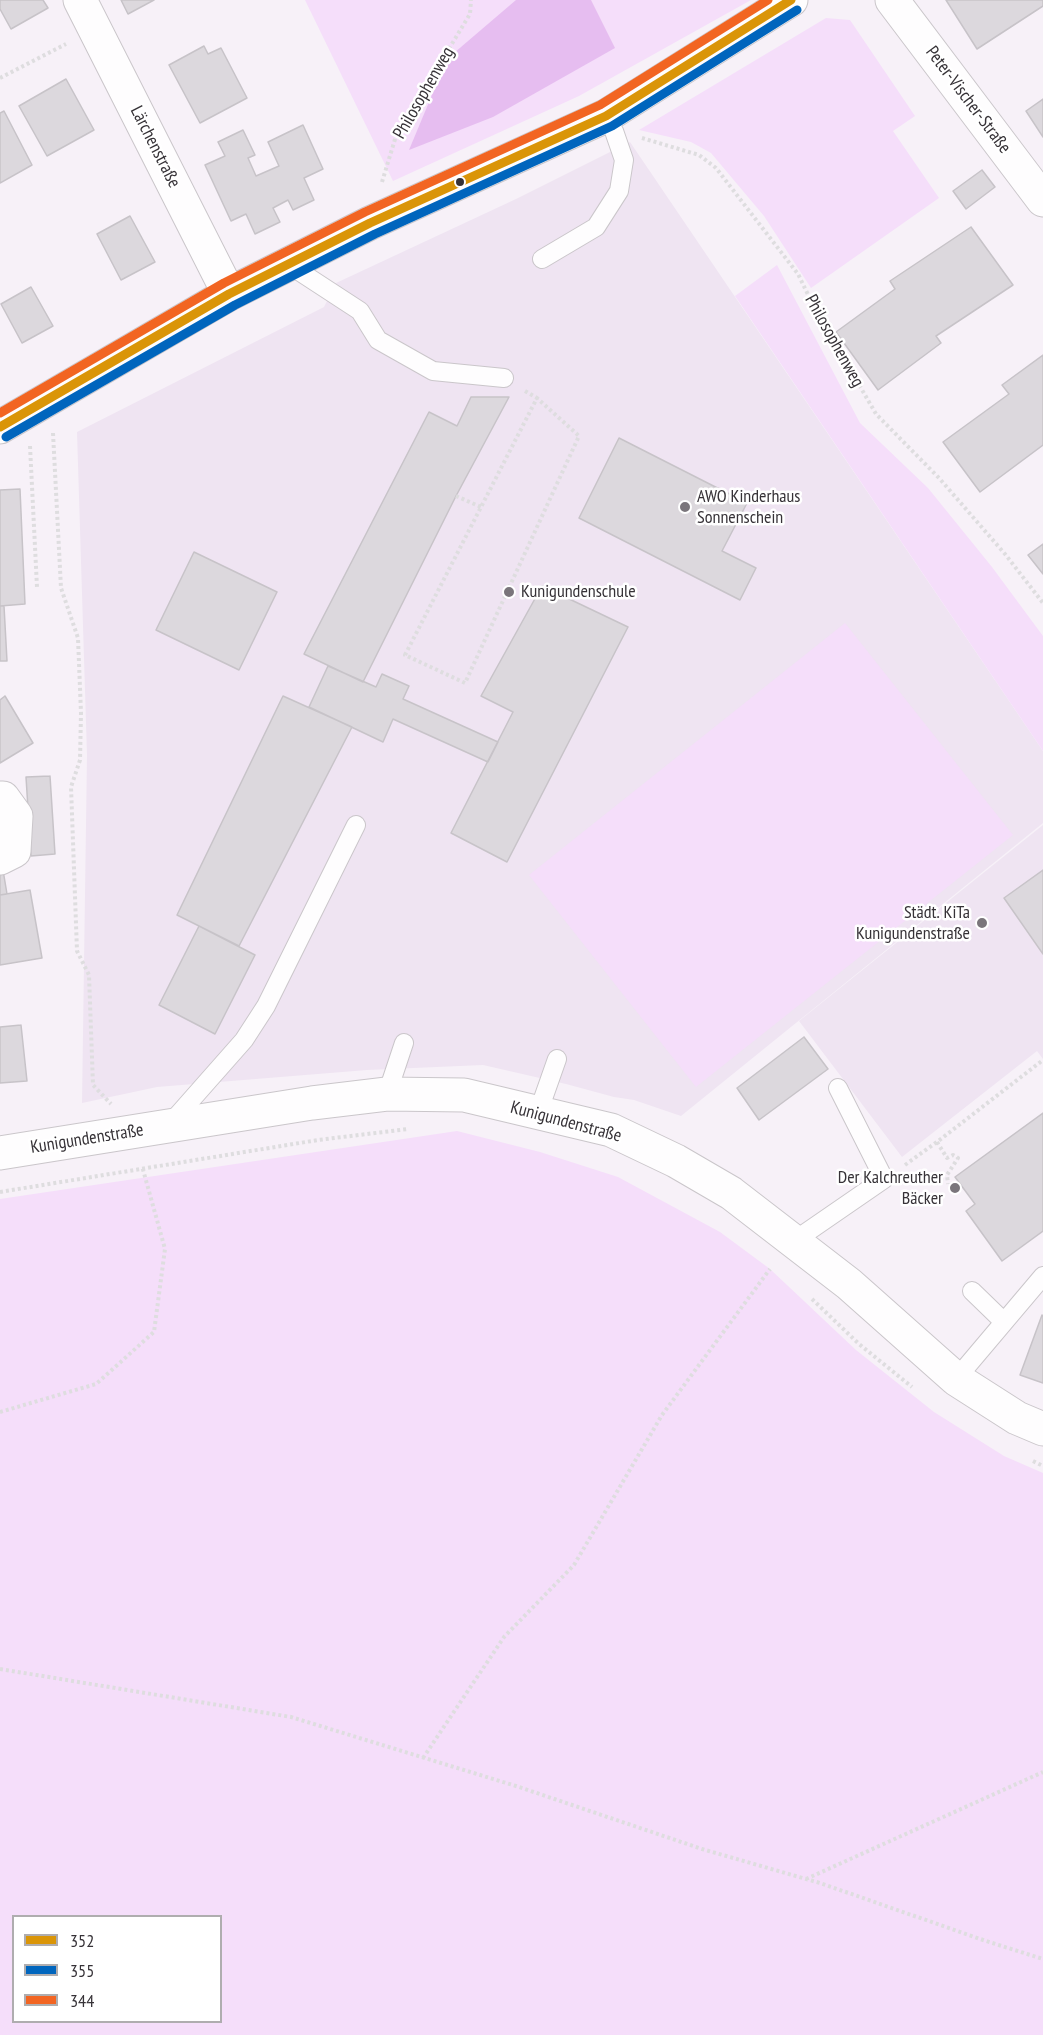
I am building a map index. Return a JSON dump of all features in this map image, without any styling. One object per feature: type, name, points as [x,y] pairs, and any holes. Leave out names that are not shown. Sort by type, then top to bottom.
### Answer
[{"type":"street","name":"Lärchenstraße","points":[[80,0],[229,294]]},
{"type":"street","points":[[0,426],[229,294],[370,223],[606,116],[791,0]]},
{"type":"street","name":"Peter-Vischer-Straße","points":[[892,0],[1043,200]]},
{"type":"street","points":[[0,798],[3,798],[16,816],[14,850],[0,858]]},
{"type":"street","name":"Kunigundenstraße","points":[[0,1153],[312,1103],[387,1094],[464,1095],[611,1130],[676,1161],[730,1194],[849,1284],[956,1380],[1017,1418],[1043,1429]]},
{"type":"lane","points":[[542,260],[596,227],[619,190],[624,160],[614,131]]},
{"type":"lane","points":[[288,264],[360,311],[378,340],[432,371],[504,378]]},
{"type":"lane","points":[[152,1128],[244,1040],[266,1006],[356,825]]},
{"type":"lane","points":[[387,1094],[404,1043]]},
{"type":"lane","points":[[538,1113],[557,1059]]},
{"type":"lane","points":[[794,1241],[884,1179],[838,1088]]},
{"type":"lane","points":[[956,1380],[1043,1276]]},
{"type":"lane","points":[[972,1291],[1004,1322]]},
{"type":"path","name":"Philosophenweg","points":[[370,223],[396,136],[470,14],[471,0]]},
{"type":"path","points":[[0,78],[95,30]]},
{"type":"path","name":"Philosophenweg","points":[[614,131],[692,152],[716,168],[798,274],[814,307],[876,414],[939,478],[1005,554],[1043,603]]},
{"type":"path","points":[[504,378],[537,398],[579,436],[465,683],[405,655],[537,398]]},
{"type":"path","points":[[37,587],[40,403]]},
{"type":"path","points":[[40,403],[55,495],[61,588],[78,638],[80,760],[71,787],[77,951],[89,975],[93,1085],[152,1128]]},
{"type":"path","points":[[456,496],[481,507]]},
{"type":"path","points":[[884,1179],[937,1143],[1043,1060]]},
{"type":"path","points":[[0,1192],[142,1167],[318,1140],[410,1129]]},
{"type":"path","points":[[937,1143],[947,1158],[953,1155],[958,1158],[947,1175],[948,1184]]},
{"type":"path","points":[[0,1412],[96,1384],[154,1332],[165,1249],[142,1167]]},
{"type":"path","points":[[423,1758],[504,1637],[574,1565],[662,1415],[770,1269]]},
{"type":"path","points":[[810,1297],[859,1344],[920,1393]]},
{"type":"path","points":[[1025,1458],[1043,1466]]},
{"type":"path","points":[[0,1669],[291,1717],[516,1786],[702,1849],[807,1879],[1043,1959]]},
{"type":"path","points":[[807,1879],[1043,1772]]},
{"type":"shaded area","points":[[305,0],[751,0],[579,96],[393,181]]},
{"type":"shaded area","points":[[516,0],[591,0],[615,48],[493,117],[409,150],[447,59]]},
{"type":"shaded area","points":[[826,18],[850,20],[915,116],[893,131],[939,198],[811,288],[764,216],[711,153],[691,142],[639,130]]},
{"type":"shaded area","name":"Kunigundenschule","points":[[630,142],[1043,751],[1043,823],[681,1116],[634,1100],[483,1065],[367,1070],[157,1087],[82,1103],[87,755],[77,432],[324,307],[336,283],[516,199]]},
{"type":"shaded area","points":[[777,265],[860,423],[928,488],[992,567],[1043,636],[1043,751],[735,296]]},
{"type":"shaded area","points":[[845,623],[1013,835],[696,1087],[529,875]]},
{"type":"shaded area","name":"Städt. KiTa Kunigundenstraße","points":[[1043,825],[1043,1059],[1037,1051],[902,1157],[799,1021]]},
{"type":"shaded area","points":[[457,1131],[540,1152],[618,1177],[720,1232],[770,1269],[856,1350],[934,1412],[1004,1456],[1043,1473],[1043,2035],[0,2035],[0,1199]]},
{"type":"building","points":[[0,0],[43,0],[48,8],[11,29],[0,9]]},
{"type":"building","points":[[121,0],[154,0],[128,14]]},
{"type":"building","points":[[946,0],[1043,0],[1043,6],[977,49]]},
{"type":"building","points":[[204,46],[208,54],[221,48],[247,98],[200,123],[169,65]]},
{"type":"building","points":[[66,79],[94,130],[47,156],[19,106]]},
{"type":"building","points":[[1043,99],[1043,137],[1026,111]]},
{"type":"building","points":[[4,111],[32,165],[0,183],[0,113]]},
{"type":"building","points":[[303,125],[323,169],[304,178],[314,200],[293,210],[288,200],[273,208],[280,222],[255,234],[246,214],[231,221],[205,165],[225,156],[218,142],[243,130],[255,155],[248,158],[256,176],[279,166],[268,142]]},
{"type":"building","points":[[982,170],[995,187],[966,209],[953,191]]},
{"type":"building","points":[[130,216],[155,262],[121,280],[97,234]]},
{"type":"building","points":[[971,227],[1013,285],[936,336],[941,343],[878,390],[836,332],[895,289],[890,281]]},
{"type":"building","points":[[31,287],[53,326],[22,343],[1,304]]},
{"type":"building","points":[[1043,355],[1043,445],[980,492],[943,442],[1009,394],[1002,385]]},
{"type":"building","points":[[471,397],[509,397],[456,496],[363,682],[304,654],[429,412],[457,426]]},
{"type":"building","points":[[619,438],[747,503],[722,551],[756,568],[740,600],[579,518]]},
{"type":"building","points":[[20,489],[25,604],[0,606],[0,490]]},
{"type":"building","points":[[1043,544],[1043,574],[1028,555]]},
{"type":"building","points":[[194,552],[277,592],[239,670],[156,630]]},
{"type":"building","points":[[542,586],[628,627],[507,862],[451,833],[513,712],[481,696]]},
{"type":"building","points":[[0,606],[4,606],[7,661],[0,661]]},
{"type":"building","points":[[328,666],[376,687],[382,674],[409,686],[403,699],[498,742],[488,762],[393,719],[383,742],[309,707]]},
{"type":"building","points":[[5,696],[33,743],[0,763],[0,700]]},
{"type":"building","points":[[283,696],[352,727],[239,946],[177,915]]},
{"type":"building","points":[[50,776],[55,854],[31,856],[26,777]]},
{"type":"building","points":[[0,870],[3,870],[7,894],[0,895]]},
{"type":"building","points":[[1043,870],[1043,954],[1004,898]]},
{"type":"building","points":[[30,890],[42,958],[0,965],[0,895]]},
{"type":"building","points":[[199,926],[255,955],[215,1034],[159,1005]]},
{"type":"building","points":[[21,1025],[27,1081],[0,1083],[0,1027]]},
{"type":"building","points":[[804,1037],[828,1069],[759,1120],[737,1088]]},
{"type":"building","points":[[1043,1113],[1043,1231],[1002,1261],[966,1211],[975,1204],[955,1177]]},
{"type":"building","points":[[1043,1316],[1043,1383],[1020,1375]]},
{"type":"transit line","name":"344","points":[[0,413],[224,283],[365,212],[600,105],[768,0]]},
{"type":"transit line","name":"352","points":[[0,427],[229,294],[370,223],[606,116],[791,0]]},
{"type":"transit line","name":"355","points":[[6,437],[235,305],[375,234],[612,126],[797,10]]},
{"type":"place","name":"AWO Kinderhaus Sonnenschein","points":[[685,507]]},
{"type":"place","name":"Kunigundenschule","points":[[509,592]]},
{"type":"place","name":"Städt. KiTa Kunigundenstraße","points":[[982,923]]},
{"type":"place","name":"Der Kalchreuther Bäcker","points":[[955,1188]]}]
